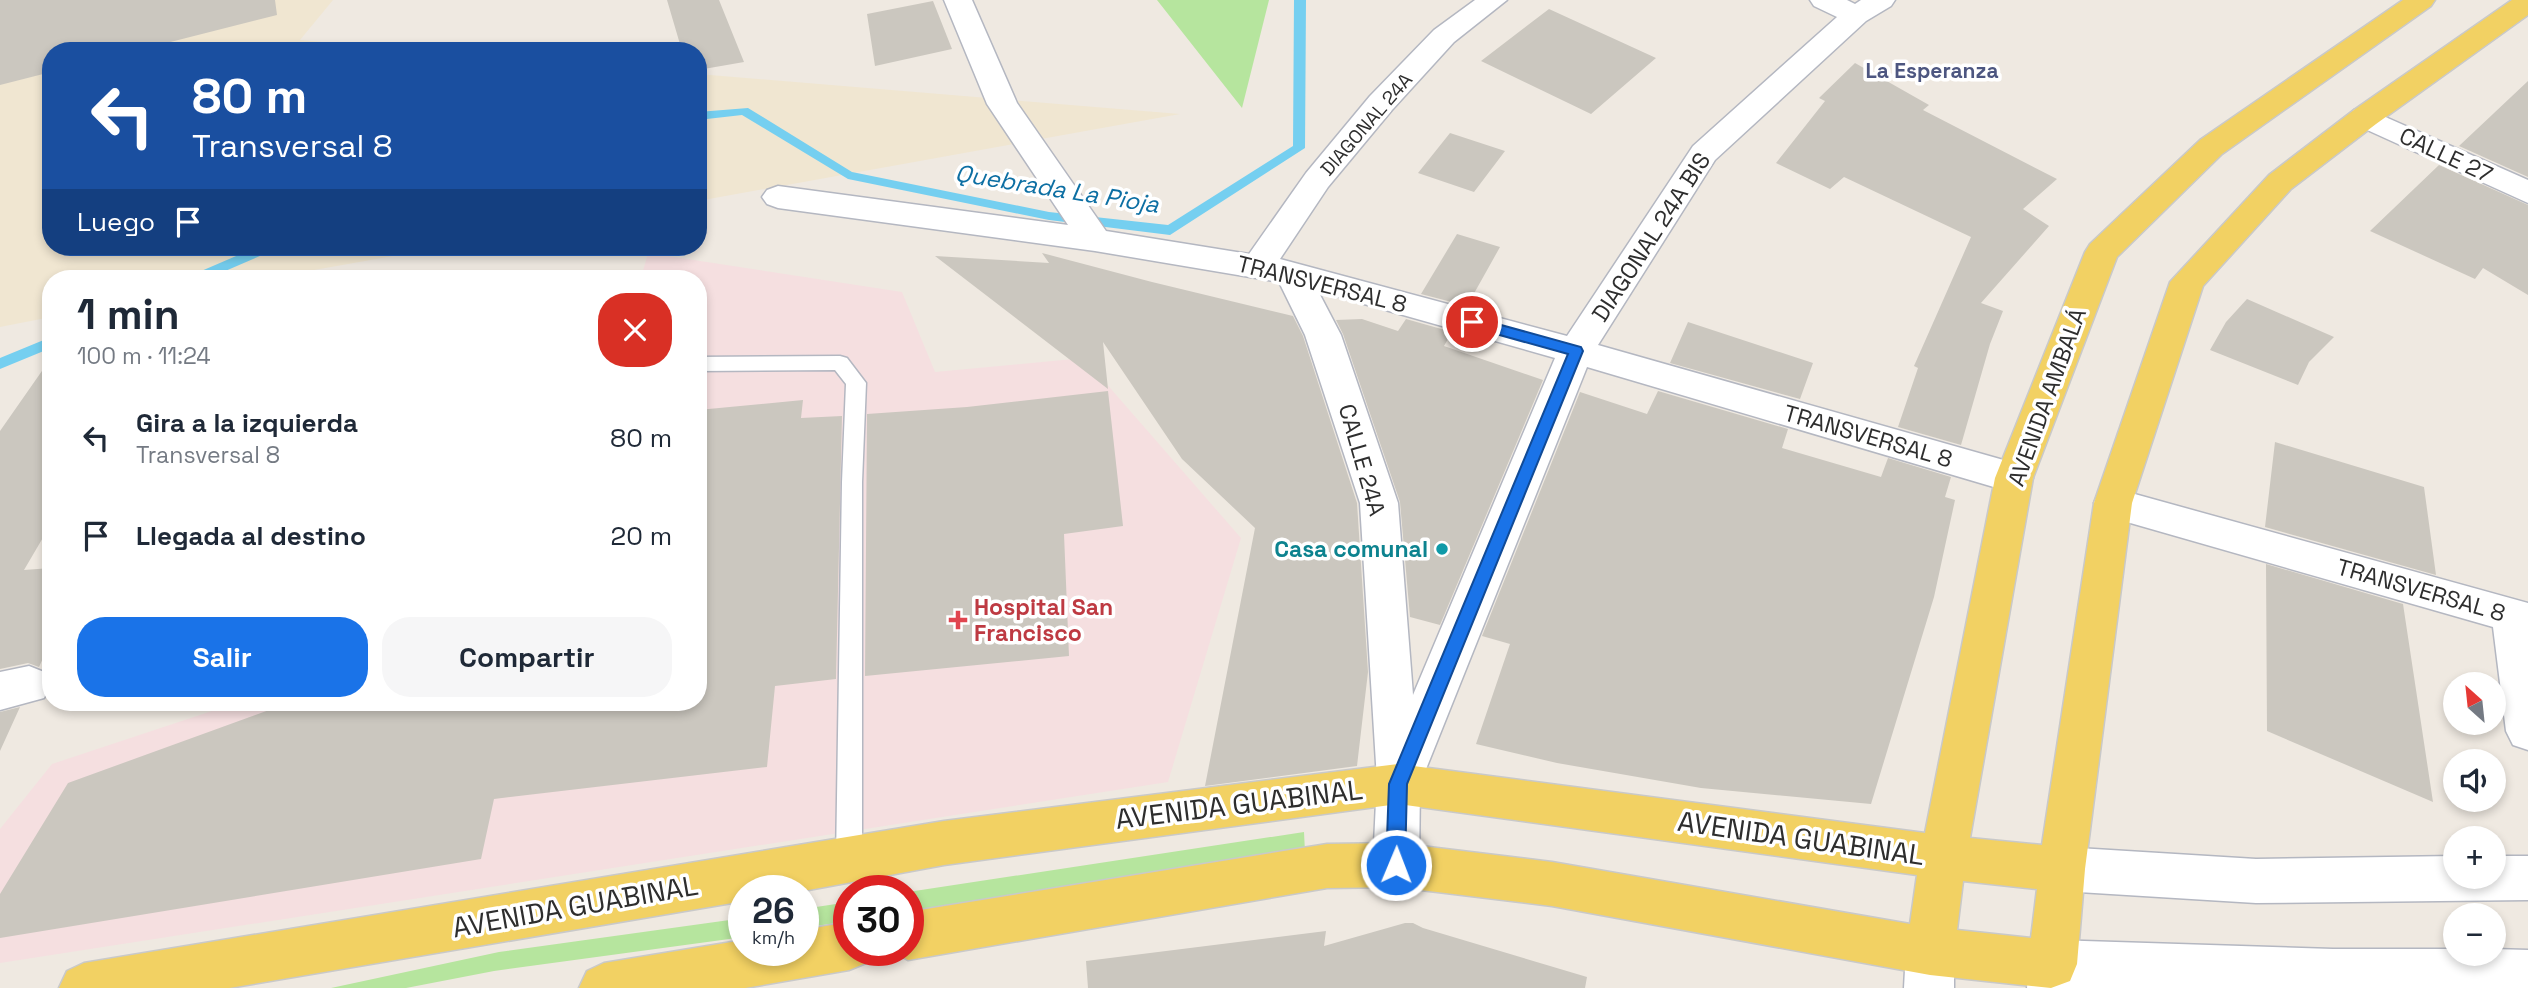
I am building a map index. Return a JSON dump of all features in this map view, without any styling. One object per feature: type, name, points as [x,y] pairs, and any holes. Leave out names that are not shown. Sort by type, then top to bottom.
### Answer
[{"type":"main road","name":"AVENIDA AMBALÁ","points":[[1930,970],[1943,858],[2014,478],[2102,252],[2211,148],[2421,0]]},
{"type":"main road","points":[[924,933],[1327,866],[1396,865],[1552,884],[1930,970],[2052,976],[2062,869],[2113,503],[2187,282],[2280,183],[2365,117],[2528,2]]},
{"type":"main road","name":"AVENIDA GUABINAL","points":[[84,988],[944,843],[1398,784],[1943,858],[2062,869]]},
{"type":"main road","points":[[604,988],[833,949]]},
{"type":"street","points":[[958,0],[1002,104],[1094,239]]},
{"type":"street","name":"DIAGONAL 24A","points":[[1274,269],[1317,180],[1381,103],[1444,36],[1493,0]]},
{"type":"street","points":[[1824,0],[1869,8]]},
{"type":"street","name":"DIAGONAL 24A BIS","points":[[1398,784],[1576,351],[1704,153],[1869,8]]},
{"type":"street","name":"CALLE 27","points":[[2365,117],[2528,193]]},
{"type":"street","name":"TRANSVERSAL 8","points":[[778,197],[1094,239],[1274,269],[1576,351],[2014,478]]},
{"type":"street","name":"CALLE 24A","points":[[1274,269],[1324,335],[1379,503],[1398,784],[1396,865]]},
{"type":"street","name":"TRANSVERSAL 8","points":[[2113,503],[2520,618]]},
{"type":"street","points":[[2520,618],[2528,731]]},
{"type":"street","name":"AVENIDA GUABINAL","points":[[2062,869],[2256,881],[2528,878]]},
{"type":"street","points":[[2052,976],[2528,974]]},
{"type":"street","points":[[2052,976],[2094,988]]},
{"type":"lane","points":[[707,364],[840,363],[856,383],[852,482],[849,861]]},
{"type":"shaded area","points":[[0,0],[333,0],[300,40],[323,42],[42,42],[42,256],[393,256],[314,270],[42,270],[42,319],[0,327]]},
{"type":"shaded area","points":[[707,75],[1180,114],[707,199]]},
{"type":"shaded area","name":"Hospital San Francisco","points":[[647,256],[668,256],[902,292],[935,372],[1084,358],[1241,538],[1168,782],[0,963],[0,829],[52,764],[212,711],[707,711],[707,270],[643,270]]},
{"type":"green space","points":[[1157,0],[1269,0],[1242,108]]},
{"type":"green space","points":[[1304,832],[1305,852],[924,910],[924,890]]},
{"type":"green space","points":[[833,904],[833,923],[819,926],[819,907]]},
{"type":"green space","points":[[728,920],[728,939],[494,971],[406,988],[331,988],[499,952]]},
{"type":"building","points":[[0,0],[275,0],[277,15],[170,42],[42,42],[42,74],[0,85]]},
{"type":"building","points":[[667,0],[719,0],[744,62],[707,68],[707,42],[679,42]]},
{"type":"building","points":[[933,1],[952,49],[875,66],[867,14]]},
{"type":"building","points":[[1549,9],[1656,58],[1591,114],[1481,61]]},
{"type":"building","points":[[1855,63],[1929,105],[1923,110],[2057,179],[2023,209],[2049,226],[1981,303],[2003,311],[1990,344],[1961,445],[1898,427],[1918,368],[1914,366],[1971,237],[1844,177],[1830,189],[1776,163],[1825,101],[1819,98]]},
{"type":"building","points":[[2528,81],[2528,177],[2459,146]]},
{"type":"building","points":[[1450,133],[1505,151],[1474,192],[1418,173]]},
{"type":"building","points":[[2439,165],[2528,205],[2528,295],[2483,268],[2475,279],[2370,231]]},
{"type":"building","points":[[1457,234],[1500,247],[1467,306],[1421,294]]},
{"type":"building","points":[[1042,253],[1293,316],[1303,336],[1357,503],[1368,672],[1357,766],[1205,786],[1255,528],[1182,459],[1103,342],[1108,389],[935,256],[1049,263]]},
{"type":"building","points":[[2247,299],[2334,337],[2309,362],[2298,385],[2210,350],[2226,322]]},
{"type":"building","points":[[1362,319],[1398,331],[1406,319],[1452,332],[1444,346],[1543,380],[1440,625],[1410,617],[1400,502],[1336,320]]},
{"type":"building","points":[[1688,322],[1813,363],[1800,399],[1670,363]]},
{"type":"building","points":[[42,371],[42,539],[24,570],[42,569],[42,660],[39,667],[28,663],[0,669],[0,431]]},
{"type":"building","points":[[1108,391],[1123,526],[1064,534],[1069,656],[865,676],[867,414],[967,407]]},
{"type":"building","points":[[1658,391],[1788,429],[1782,448],[1881,477],[1888,458],[1951,477],[1945,497],[1955,500],[1934,597],[1871,804],[1701,788],[1557,763],[1476,744],[1510,644],[1482,636],[1580,392],[1647,414]]},
{"type":"building","points":[[803,400],[801,418],[842,416],[836,679],[775,686],[767,767],[494,799],[481,859],[0,938],[0,894],[68,783],[266,711],[707,711],[707,409]]},
{"type":"building","points":[[2275,442],[2424,487],[2436,575],[2265,527]]},
{"type":"building","points":[[2266,564],[2403,604],[2433,802],[2267,731]]},
{"type":"building","points":[[20,707],[0,751],[0,712]]},
{"type":"building","points":[[1413,923],[1587,977],[1585,988],[1088,988],[1086,961],[1326,931],[1324,946]]},
{"type":"waterway","name":"Quebrada La Pioja","points":[[707,115],[744,111],[848,175],[1049,216],[1170,230],[1299,148],[1300,0]]},
{"type":"waterway","name":"Quebrada La Pioja","points":[[216,270],[248,256]]},
{"type":"waterway","name":"Quebrada La Pioja","points":[[0,364],[42,346]]},
{"type":"place","name":"Casa comunal","points":[[1442,549]]},
{"type":"place","name":"Hospital San Francisco","points":[[958,620]]},
{"type":"district","name":"La Esperanza","points":[[1932,71]]},
{"type":"route","points":[[1396,865],[1398,784],[1576,351],[1472,322]]}]
